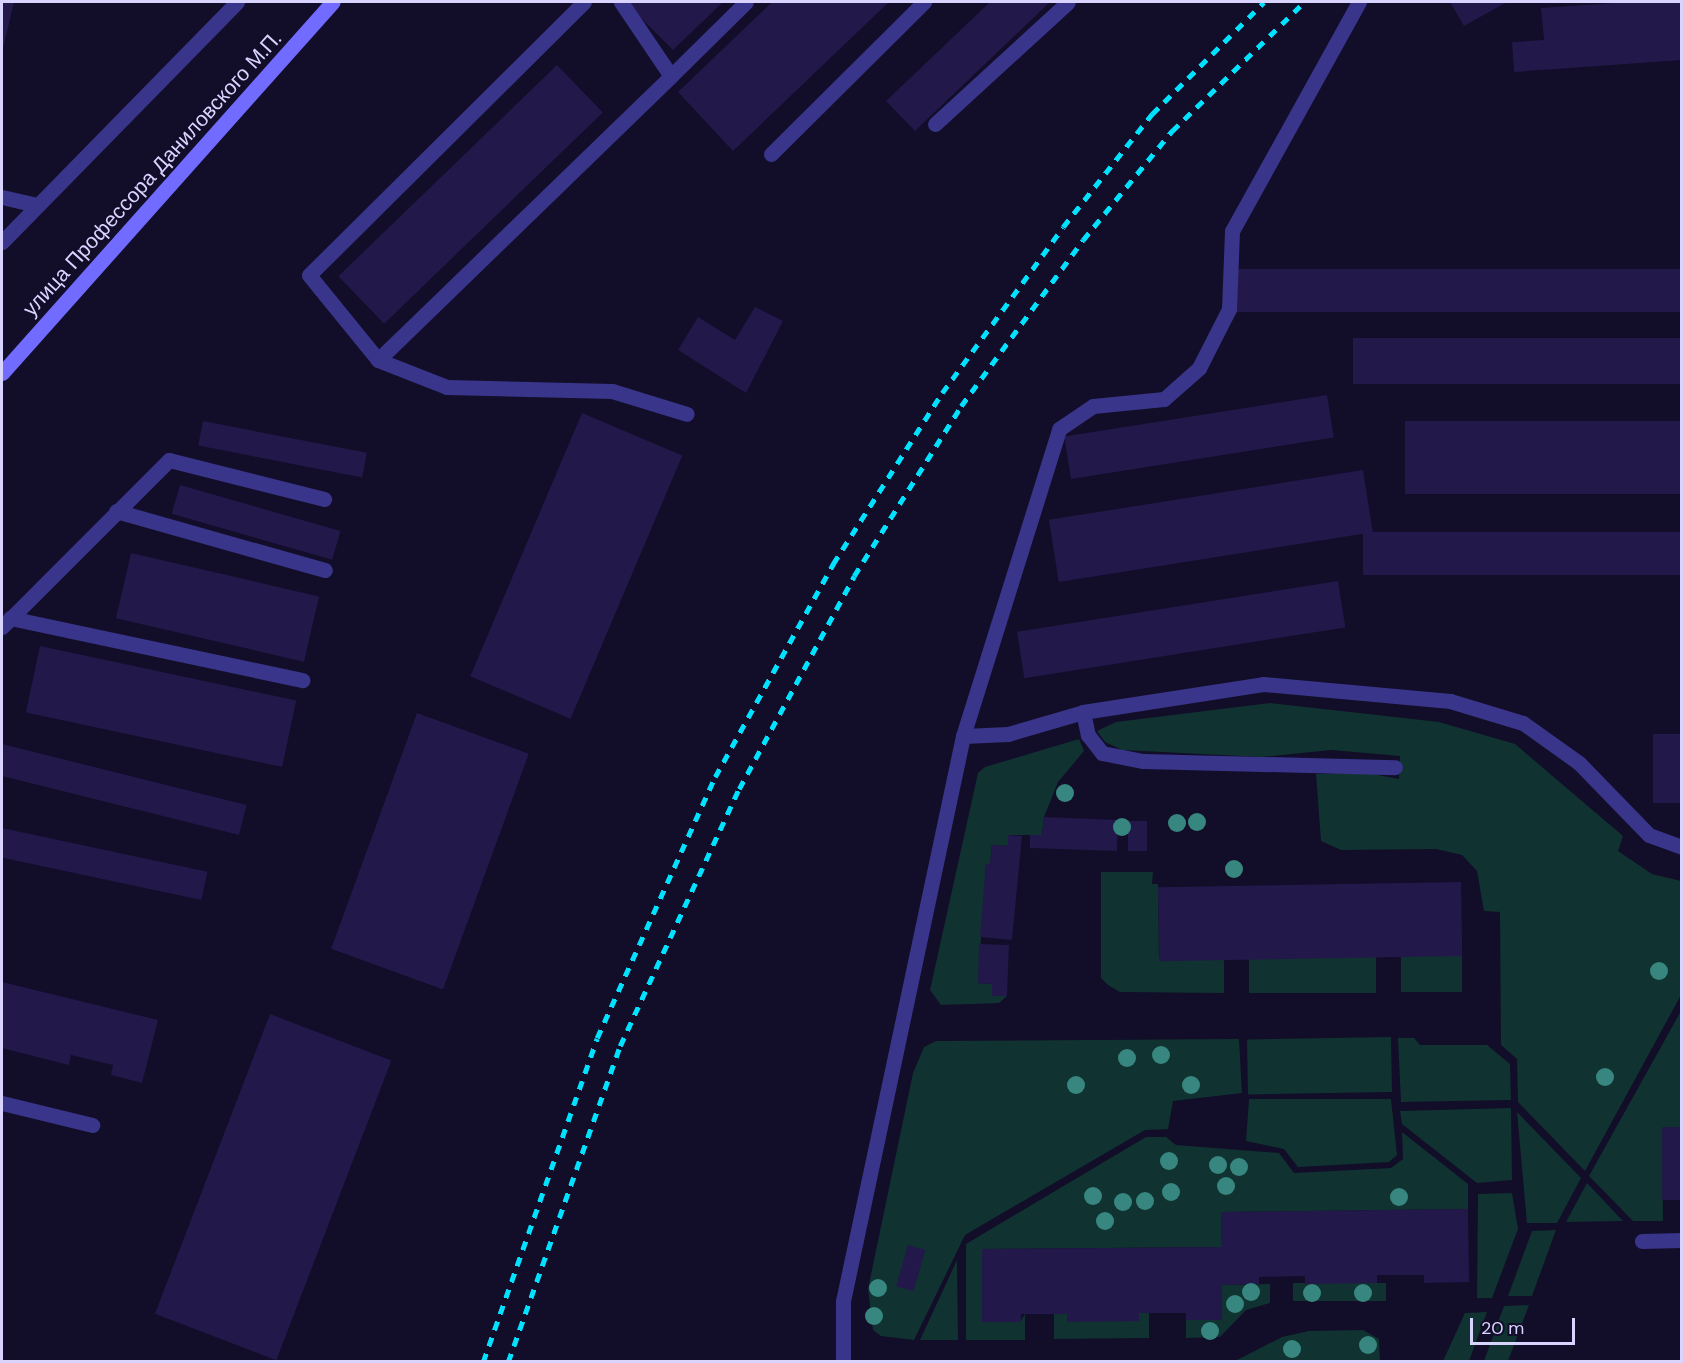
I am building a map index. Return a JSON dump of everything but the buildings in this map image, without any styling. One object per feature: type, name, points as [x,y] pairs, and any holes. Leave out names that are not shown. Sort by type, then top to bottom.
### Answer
[{"type":"main road","name":"улица Профессора Даниловского М.П.","points":[[2,373],[333,2]]},
{"type":"street","points":[[2,242],[237,2]]},
{"type":"street","points":[[584,2],[309,275],[378,360],[447,387],[612,391],[687,414]]},
{"type":"street","points":[[621,2],[672,76]]},
{"type":"street","points":[[378,360],[746,2]]},
{"type":"street","points":[[771,154],[924,2]]},
{"type":"street","points":[[935,124],[1068,2]]},
{"type":"street","points":[[843,1362],[843,1301],[963,736],[1059,429],[1094,406],[1164,399],[1199,368],[1229,309],[1232,231],[1359,2]]},
{"type":"street","points":[[2,197],[37,205]]},
{"type":"street","points":[[6,622],[169,460],[324,499]]},
{"type":"street","points":[[116,511],[325,570]]},
{"type":"street","points":[[6,622],[302,680]]},
{"type":"street","points":[[963,736],[1008,734],[1083,712],[1263,684],[1450,701],[1523,723],[1579,763],[1649,835],[1682,847]]},
{"type":"street","points":[[1083,712],[1088,735],[1102,753],[1122,757],[1395,767]]},
{"type":"street","points":[[2,1103],[92,1125]]},
{"type":"street","points":[[1642,1241],[1682,1240]]},
{"type":"green space","points":[[1270,703],[1439,722],[1515,744],[1623,836],[1618,851],[1652,874],[1681,881],[1681,995],[1585,1171],[1518,1102],[1517,1059],[1501,1045],[1500,912],[1484,911],[1477,871],[1462,855],[1436,849],[1341,850],[1321,841],[1316,774],[1367,773],[1399,779],[1400,756],[1331,750],[1262,757],[1122,750],[1105,742],[1097,731],[1116,722]]},
{"type":"green space","points":[[1079,739],[1084,751],[1058,782],[1044,817],[1042,835],[1008,835],[1008,846],[992,845],[990,864],[986,864],[978,983],[992,984],[992,996],[1007,996],[999,1003],[941,1005],[930,990],[978,773],[985,767]]},
{"type":"green space","points":[[1101,872],[1153,872],[1152,884],[1158,884],[1159,958],[1224,957],[1224,993],[1120,992],[1108,985],[1101,978]]},
{"type":"green space","points":[[1401,956],[1462,956],[1462,992],[1401,992]]},
{"type":"green space","points":[[1249,957],[1376,957],[1376,993],[1249,993]]},
{"type":"green space","points":[[1681,1011],[1681,1127],[1662,1127],[1663,1221],[1633,1221],[1589,1176]]},
{"type":"green space","points":[[1391,1037],[1392,1092],[1248,1095],[1247,1040]]},
{"type":"green space","points":[[1398,1038],[1414,1038],[1420,1045],[1487,1045],[1510,1064],[1511,1100],[1401,1102]]},
{"type":"green space","points":[[1239,1039],[1242,1093],[1173,1101],[1168,1129],[1145,1130],[965,1235],[914,1340],[881,1336],[873,1330],[868,1289],[913,1073],[924,1047],[936,1041]]},
{"type":"green space","points":[[1249,1099],[1391,1099],[1397,1155],[1389,1162],[1298,1167],[1284,1149],[1246,1141]]},
{"type":"green space","points":[[1511,1108],[1512,1180],[1477,1183],[1402,1124],[1400,1111]]},
{"type":"green space","points":[[1517,1112],[1581,1178],[1557,1223],[1527,1223]]},
{"type":"green space","points":[[1402,1132],[1468,1184],[1468,1209],[1221,1212],[1222,1247],[982,1249],[982,1322],[1020,1322],[1025,1314],[1025,1340],[966,1340],[966,1244],[1146,1137],[1166,1137],[1176,1145],[1279,1153],[1294,1173],[1391,1168],[1403,1159]]},
{"type":"green space","points":[[1587,1183],[1623,1221],[1566,1222]]},
{"type":"green space","points":[[1512,1193],[1518,1229],[1492,1298],[1477,1298],[1478,1194]]},
{"type":"green space","points":[[1556,1230],[1532,1296],[1508,1296],[1532,1231]]},
{"type":"green space","points":[[957,1260],[958,1340],[920,1340]]},
{"type":"green space","points":[[1293,1283],[1386,1283],[1386,1301],[1293,1301]]},
{"type":"green space","points":[[1270,1284],[1270,1303],[1246,1310],[1220,1337],[1186,1338],[1186,1320],[1222,1320],[1222,1285]]},
{"type":"green space","points":[[1529,1305],[1508,1361],[1484,1361],[1504,1306]]},
{"type":"green space","points":[[1487,1312],[1469,1361],[1443,1361],[1465,1313]]},
{"type":"green space","points":[[1139,1313],[1149,1313],[1149,1338],[1054,1339],[1054,1314],[1067,1314],[1067,1321],[1139,1321]]},
{"type":"green space","points":[[1363,1330],[1379,1339],[1380,1361],[1235,1361],[1282,1337],[1309,1331]]},
{"type":"railway","points":[[483,1362],[597,1038],[715,777],[833,564],[942,393],[1063,227],[1152,114],[1264,2]]},
{"type":"railway","points":[[508,1362],[620,1046],[739,789],[854,576],[961,406],[1083,240],[1172,131],[1304,2]]}]
